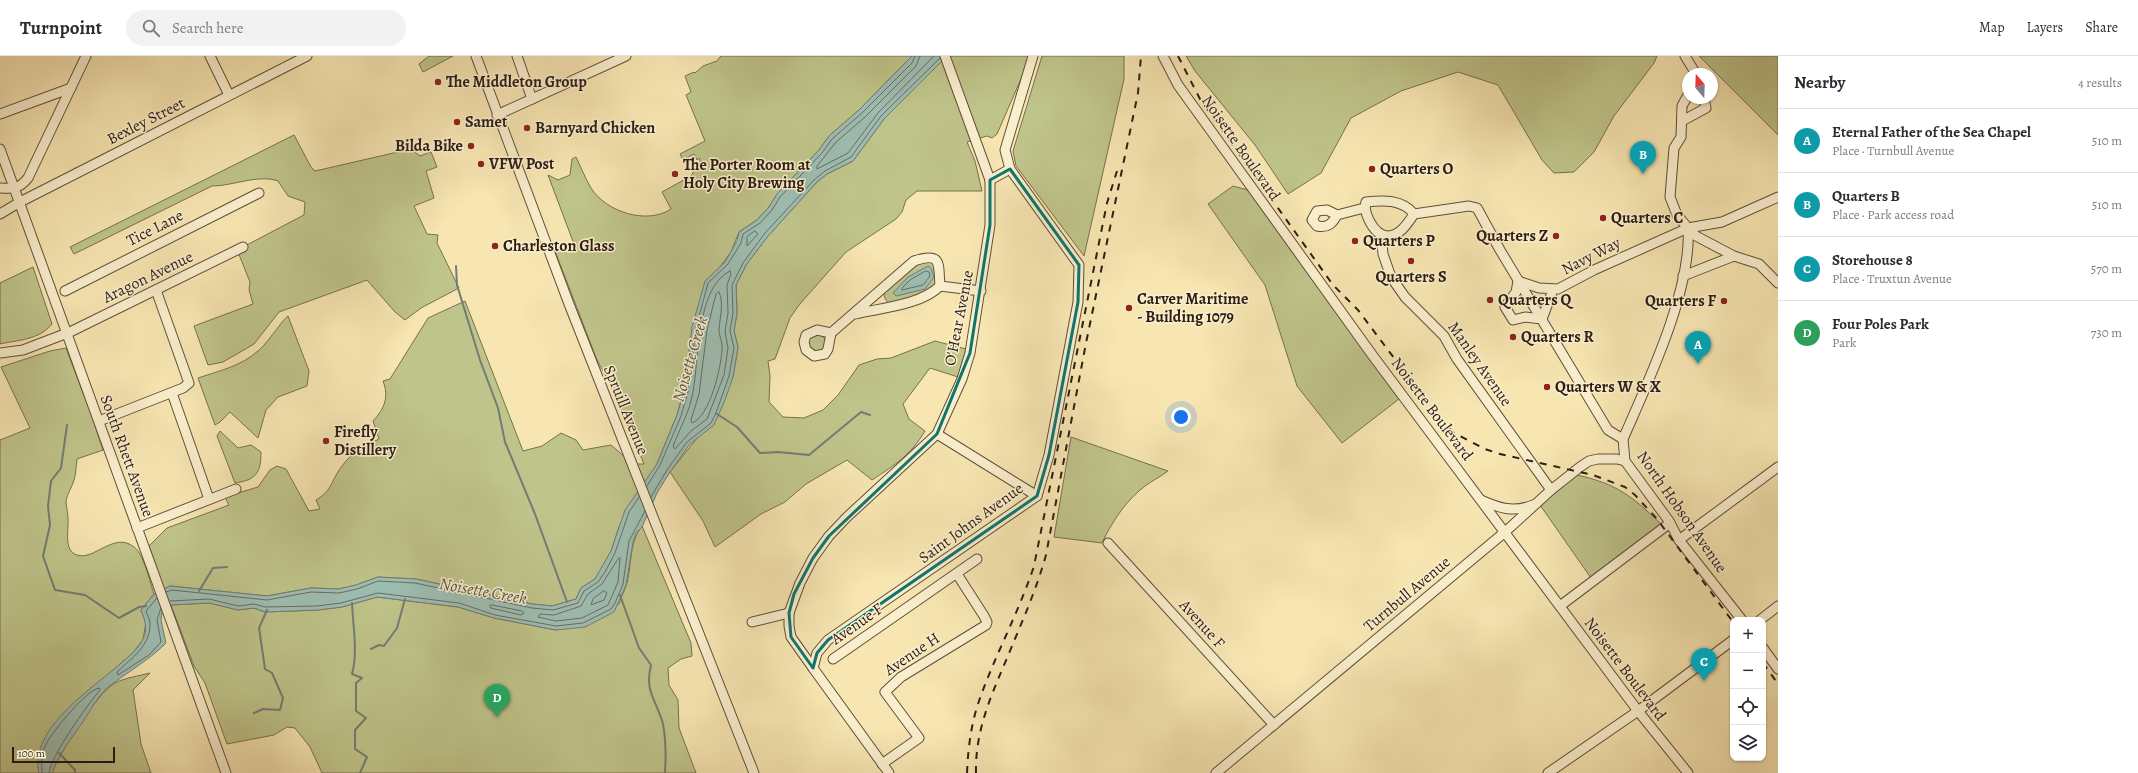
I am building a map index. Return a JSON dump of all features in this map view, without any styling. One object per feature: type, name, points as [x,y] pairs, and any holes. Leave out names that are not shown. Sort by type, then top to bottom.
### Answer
[{"type":"street","points":[[0,188],[15,189],[23,184],[28,178],[86,56]]},
{"type":"street","points":[[210,56],[229,95]]},
{"type":"street","name":"Bexley Street","points":[[0,214],[20,202],[307,56]]},
{"type":"street","name":"Spruill Avenue","points":[[476,56],[568,304],[754,773]]},
{"type":"street","points":[[517,56],[532,99]]},
{"type":"street","points":[[497,115],[626,56]]},
{"type":"street","name":"O'Hear Avenue","points":[[813,668],[791,637],[789,612],[800,583],[813,558],[829,536],[937,434],[964,372],[970,353],[981,291],[990,226],[990,180],[945,56]]},
{"type":"street","points":[[990,180],[1010,169],[1005,150],[1033,56]]},
{"type":"street","name":"Noisette Boulevard","points":[[1163,56],[1178,85],[1373,356],[1638,711],[1688,773]]},
{"type":"street","points":[[1685,56],[1692,68]]},
{"type":"street","points":[[0,114],[71,88]]},
{"type":"street","points":[[1683,104],[1681,137],[1674,148],[1671,163],[1670,197],[1677,215],[1691,228],[1696,236],[1734,256],[1759,264],[1778,283]]},
{"type":"street","points":[[1682,121],[1706,108],[1705,104]]},
{"type":"street","name":"South Rhett Avenue","points":[[0,149],[226,773]]},
{"type":"street","name":"Saint Johns Avenue","points":[[813,668],[817,653],[828,640],[1036,496],[1049,455],[1078,302],[1079,265],[1010,169]]},
{"type":"street","name":"Tice Lane","points":[[65,291],[259,193]]},
{"type":"street","points":[[1691,228],[1722,222],[1778,197]]},
{"type":"street","points":[[1381,200],[1403,205],[1414,214],[1406,226],[1398,232],[1388,236],[1381,234],[1374,227],[1364,208],[1366,202],[1381,200]]},
{"type":"street","name":"North Hobson Avenue","points":[[1414,214],[1469,206],[1477,208],[1518,281],[1608,430],[1623,439],[1625,461],[1670,523],[1679,540],[1740,617]]},
{"type":"street","points":[[1337,214],[1364,208]]},
{"type":"street","points":[[1623,439],[1655,364],[1678,299],[1691,228]]},
{"type":"street","name":"Navy Way","points":[[1518,281],[1539,288],[1553,290],[1564,287],[1594,270],[1691,228]]},
{"type":"street","name":"Manley Avenue","points":[[1381,234],[1383,254],[1391,277],[1404,297],[1444,336],[1456,359],[1551,490]]},
{"type":"street","name":"Aragon Avenue","points":[[0,353],[23,350],[66,334],[243,247]]},
{"type":"street","points":[[1683,276],[1734,256]]},
{"type":"street","points":[[831,333],[855,314],[914,261],[927,257],[935,259],[939,263],[940,286],[932,294],[920,299],[855,314]]},
{"type":"street","points":[[1518,281],[1516,292],[1505,307],[1514,320],[1525,317],[1542,320],[1553,290]]},
{"type":"street","points":[[50,284],[65,291],[57,305]]},
{"type":"street","points":[[940,286],[981,291]]},
{"type":"street","points":[[99,421],[187,386],[189,378],[156,290]]},
{"type":"street","points":[[877,293],[888,306]]},
{"type":"street","points":[[172,393],[209,500]]},
{"type":"street","points":[[937,434],[1036,496]]},
{"type":"street","name":"Turnbull Avenue","points":[[1216,773],[1505,532],[1551,490],[1589,461],[1609,458],[1625,461]]},
{"type":"street","points":[[1679,540],[1778,467]]},
{"type":"street","points":[[137,528],[236,488]]},
{"type":"street","points":[[1480,500],[1505,510],[1513,510],[1536,503]]},
{"type":"street","points":[[1560,606],[1670,523]]},
{"type":"street","name":"Avenue F","points":[[1108,543],[1274,725]]},
{"type":"street","name":"Avenue F","points":[[833,659],[977,559]]},
{"type":"street","name":"Avenue H","points":[[882,764],[919,738],[885,692],[901,677],[986,625],[987,622],[984,616],[956,574]]},
{"type":"street","points":[[1764,617],[1778,606]]},
{"type":"street","points":[[752,622],[789,612]]},
{"type":"street","points":[[1548,773],[1638,711],[1730,642]]},
{"type":"street","points":[[1766,652],[1778,669]]},
{"type":"street","points":[[813,668],[889,773]]},
{"type":"highlighted area","points":[[1010,169],[1079,265],[1078,302],[1049,455],[1037,496],[828,640],[817,653],[813,668],[791,637],[789,613],[794,594],[813,558],[829,536],[937,434],[970,353],[990,225],[990,180]]},
{"type":"green space","points":[[429,56],[453,56],[423,72],[419,64]]},
{"type":"green space","points":[[721,56],[912,56],[859,110],[829,136],[819,150],[777,194],[769,207],[757,220],[739,232],[731,252],[717,271],[677,415],[657,464],[619,527],[611,551],[601,570],[595,579],[581,588],[576,599],[552,606],[532,604],[416,579],[378,577],[339,589],[311,588],[267,596],[170,586],[164,589],[149,546],[167,528],[229,505],[225,497],[258,487],[270,470],[277,466],[286,469],[309,511],[320,509],[316,500],[329,489],[338,471],[346,461],[359,450],[379,439],[373,421],[385,402],[386,392],[383,381],[390,379],[428,318],[465,301],[523,451],[542,446],[561,433],[576,440],[583,450],[611,445],[633,464],[644,464],[613,389],[597,360],[555,251],[574,244],[548,175],[558,180],[570,175],[572,159],[576,157],[591,188],[606,204],[628,214],[639,216],[661,214],[671,209],[662,192],[691,176],[694,171],[702,167],[699,158],[697,160],[694,154],[683,160],[680,154],[705,141],[686,95],[691,92],[685,76],[694,72],[695,73],[703,66],[717,61]]},
{"type":"green space","points":[[947,56],[1031,56],[997,134],[992,138],[987,136],[967,142],[975,161],[982,191],[917,191],[906,200],[902,212],[896,219],[846,252],[799,305],[790,318],[775,359],[768,361],[770,376],[769,402],[783,417],[804,418],[823,410],[838,395],[859,365],[877,359],[891,358],[935,341],[966,349],[958,377],[930,368],[903,404],[909,419],[925,431],[914,447],[902,459],[888,469],[872,480],[847,460],[806,484],[785,502],[761,514],[715,547],[703,521],[670,472],[697,438],[733,377],[738,347],[734,331],[737,313],[736,285],[746,265],[768,236],[817,182],[827,174],[853,161],[884,119]]},
{"type":"green space","points":[[1042,56],[1124,56],[1124,79],[1084,256],[1016,166],[1013,151]]},
{"type":"green space","points":[[1186,56],[1657,56],[1654,63],[1614,116],[1594,152],[1574,172],[1554,173],[1542,160],[1498,85],[1458,72],[1401,91],[1351,118],[1321,173],[1288,194],[1255,145],[1195,71]]},
{"type":"green space","points":[[1699,56],[1778,56],[1778,135],[1718,75],[1718,68],[1711,68]]},
{"type":"green space","points":[[294,135],[311,167],[315,171],[411,149],[420,156],[431,152],[437,167],[426,171],[434,198],[414,206],[427,234],[438,235],[437,243],[459,288],[421,308],[405,320],[395,312],[367,280],[279,312],[254,344],[223,362],[208,365],[194,326],[253,304],[249,290],[250,282],[238,252],[243,247],[304,215],[305,202],[288,196],[278,181],[270,179],[212,186],[74,254],[70,247]]},
{"type":"green space","points":[[1233,186],[1248,190],[1399,399],[1342,443],[1297,386],[1265,285],[1208,204]]},
{"type":"green space","points":[[924,260],[935,263],[936,282],[930,292],[917,297],[889,303],[886,300],[884,290],[911,266]]},
{"type":"green space","points":[[33,267],[52,324],[47,329],[35,336],[0,344],[0,283]]},
{"type":"green space","points":[[288,316],[309,371],[307,386],[278,397],[266,410],[258,438],[230,412],[215,425],[198,378],[230,368],[244,361],[262,348]]},
{"type":"green space","points":[[813,334],[821,334],[826,339],[824,350],[821,352],[813,352],[808,347],[808,339]]},
{"type":"green space","points":[[66,348],[103,450],[77,459],[75,478],[66,501],[68,517],[68,544],[73,553],[84,556],[119,542],[127,543],[134,547],[141,556],[154,594],[141,610],[146,622],[143,640],[131,655],[112,671],[38,767],[39,773],[0,773],[0,440],[30,428],[1,367],[50,351]]},
{"type":"green space","points":[[220,431],[238,448],[251,445],[261,452],[258,470],[256,474],[248,480],[235,483],[217,436]]},
{"type":"green space","points":[[1071,437],[1168,471],[1142,488],[1133,496],[1113,522],[1102,543],[1054,537]]},
{"type":"green space","points":[[1577,475],[1614,487],[1623,492],[1661,524],[1591,578],[1540,505]]},
{"type":"green space","points":[[642,526],[691,643],[692,656],[681,659],[668,668],[669,685],[678,700],[679,728],[696,773],[322,773],[310,747],[295,728],[287,727],[274,735],[227,744],[205,683],[194,666],[171,605],[210,603],[238,610],[254,608],[265,612],[318,610],[342,607],[377,597],[458,607],[494,618],[556,630],[619,604],[629,576],[635,539]]},
{"type":"green space","points":[[150,673],[133,690],[141,744],[151,773],[52,773],[62,752],[79,724],[107,689],[115,683],[127,678]]},
{"type":"water","name":"Noisette Creek","points":[[912,56],[947,56],[884,119],[853,161],[827,174],[817,182],[768,236],[746,265],[736,285],[737,313],[734,331],[738,347],[733,377],[725,400],[714,425],[690,444],[670,472],[657,493],[642,527],[636,533],[633,542],[626,585],[614,612],[585,627],[556,630],[494,618],[458,607],[377,597],[342,607],[318,610],[265,612],[254,608],[238,610],[209,603],[171,605],[162,612],[161,620],[166,643],[152,656],[107,688],[97,700],[66,746],[52,773],[39,773],[38,756],[44,740],[53,725],[79,698],[136,649],[145,635],[146,628],[141,610],[154,594],[170,586],[267,596],[311,588],[339,589],[378,577],[416,579],[532,604],[552,606],[576,599],[581,588],[595,579],[611,551],[625,510],[657,464],[677,415],[684,391],[692,327],[705,281],[725,262],[737,241],[739,232],[757,220],[769,207],[777,194],[819,150],[829,136],[859,110]]},
{"type":"water","points":[[928,266],[931,268],[934,277],[925,289],[896,296],[893,293],[908,277]]},
{"type":"waterway","points":[[456,266],[457,285],[480,360],[498,408],[505,442],[535,514],[567,602]]},
{"type":"waterway","points":[[717,414],[737,427],[760,453],[778,452],[809,455],[861,412],[870,415]]},
{"type":"waterway","points":[[67,425],[61,468],[51,481],[48,506],[50,525],[43,556],[55,590],[85,595],[119,618],[139,607],[146,606]]},
{"type":"waterway","points":[[199,591],[213,568],[227,567]]},
{"type":"waterway","points":[[620,595],[639,648],[651,665],[649,674],[650,689],[664,730],[666,748],[665,773]]},
{"type":"waterway","points":[[371,649],[379,645],[384,646],[397,628],[405,599]]},
{"type":"waterway","points":[[352,603],[355,639],[355,657],[352,674],[362,678],[356,683],[356,711],[366,718],[355,730],[355,749],[367,757],[360,773]]},
{"type":"waterway","points":[[254,713],[263,709],[280,710],[283,698],[272,673],[265,669],[259,628],[267,610]]},
{"type":"waterway","points":[[59,753],[75,770],[75,773]]},
{"type":"railway","points":[[976,773],[978,743],[985,714],[1033,594],[1046,555],[1086,343],[1138,93],[1141,56]]},
{"type":"railway","points":[[1178,56],[1200,99],[1333,285],[1358,310],[1439,418],[1454,433],[1485,449],[1500,454],[1593,475],[1625,487],[1635,495],[1657,519],[1730,618]]},
{"type":"railway","points":[[967,773],[970,737],[979,701],[1034,566],[1107,203],[1117,171]]},
{"type":"railway","points":[[1766,667],[1778,684]]},
{"type":"place","name":"The Middleton Group","points":[[438,82]]},
{"type":"place","name":"Samet","points":[[457,122]]},
{"type":"place","name":"Barnyard Chicken","points":[[527,128]]},
{"type":"place","name":"Bilda Bike","points":[[471,146]]},
{"type":"place","name":"VFW Post","points":[[481,164]]},
{"type":"place","name":"Quarters O","points":[[1372,169]]},
{"type":"place","name":"The Porter Room at Holy City Brewing","points":[[675,174]]},
{"type":"place","name":"Quarters B","points":[[1643,174]]},
{"type":"place","name":"Quarters C","points":[[1603,218]]},
{"type":"place","name":"Quarters Z","points":[[1556,236]]},
{"type":"place","name":"Quarters P","points":[[1355,241]]},
{"type":"place","name":"Charleston Glass","points":[[495,246]]},
{"type":"place","name":"Quarters S","points":[[1411,261]]},
{"type":"place","name":"Quarters Q","points":[[1490,300]]},
{"type":"place","name":"Quarters F","points":[[1724,301]]},
{"type":"place","name":"Carver Maritime - Building 1079","points":[[1129,308]]},
{"type":"place","name":"Quarters R","points":[[1513,337]]},
{"type":"place","name":"Eternal Father of the Sea Chapel","points":[[1698,364]]},
{"type":"place","name":"Quarters W & X","points":[[1547,387]]},
{"type":"place","name":"Firefly Distillery","points":[[326,441]]},
{"type":"place","name":"Storehouse 8","points":[[1704,681]]},
{"type":"place","name":"Four Poles Park","points":[[497,717]]}]
